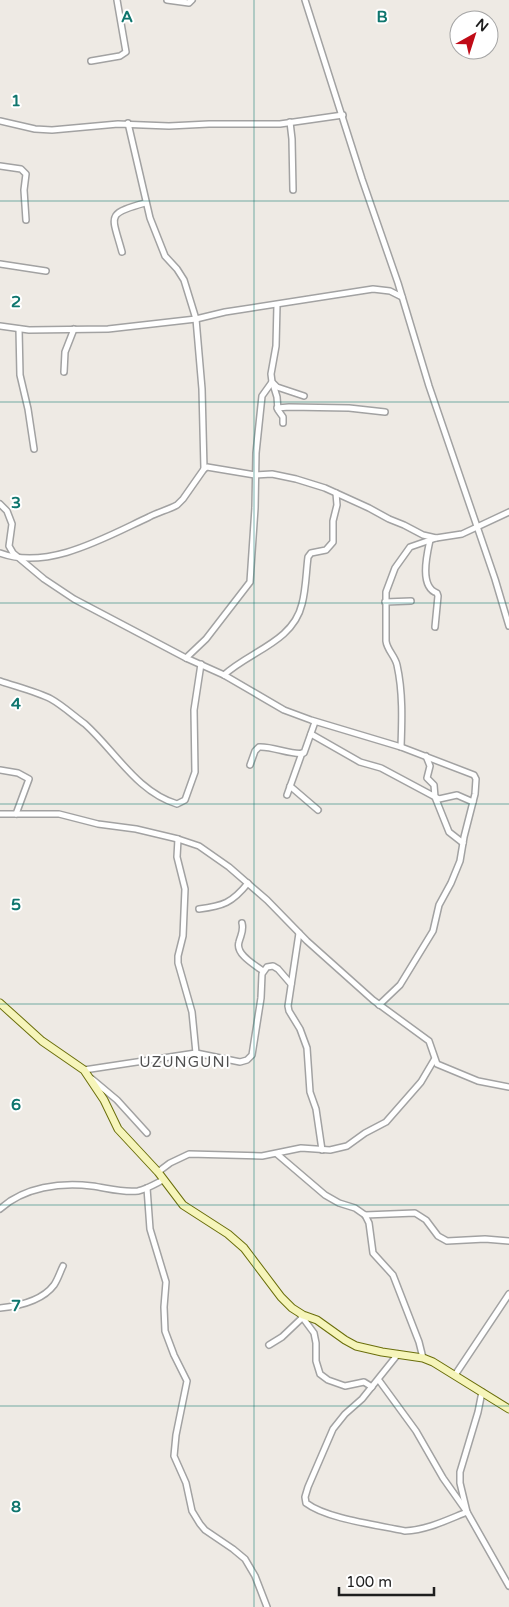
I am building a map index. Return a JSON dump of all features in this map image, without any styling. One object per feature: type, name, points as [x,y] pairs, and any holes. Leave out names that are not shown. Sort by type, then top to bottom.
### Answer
[{"type":"street","points":[[91,61],[120,56],[126,52],[120,25],[118,0]]},
{"type":"street","points":[[166,0],[189,3],[192,0]]},
{"type":"street","points":[[305,0],[402,297],[429,386],[509,626]]},
{"type":"street","points":[[0,121],[47,130],[128,123],[169,126],[209,124],[260,125],[343,115]]},
{"type":"street","points":[[290,122],[293,190]]},
{"type":"street","points":[[128,123],[146,203],[163,252],[177,269],[186,287],[196,319],[202,389],[204,469]]},
{"type":"street","points":[[0,166],[21,169],[26,174],[24,190],[26,220]]},
{"type":"street","points":[[122,252],[114,227],[115,217],[120,210],[146,203]]},
{"type":"street","points":[[0,264],[46,271]]},
{"type":"street","points":[[0,326],[19,329],[108,329],[196,319],[225,312],[373,290],[390,291],[402,297]]},
{"type":"street","points":[[277,305],[277,337],[272,369],[277,408],[283,417],[283,424]]},
{"type":"street","points":[[19,329],[20,375],[28,409],[34,449]]},
{"type":"street","points":[[64,372],[64,357],[74,329]]},
{"type":"street","points":[[273,383],[277,387],[304,396]]},
{"type":"street","points":[[186,658],[207,638],[250,582],[255,508],[256,453],[262,396],[273,383]]},
{"type":"street","points":[[277,408],[358,409],[385,412]]},
{"type":"street","points":[[0,554],[19,559],[42,557],[81,547],[127,528],[169,509],[183,499],[204,469],[211,466],[255,474],[282,475],[336,493],[433,539]]},
{"type":"street","points":[[224,675],[241,661],[277,640],[296,620],[304,596],[308,557],[311,553],[326,550],[333,542],[333,521],[337,505],[336,493]]},
{"type":"street","points":[[0,504],[7,511],[12,524],[9,546],[13,553],[44,579],[74,599],[186,658],[224,675],[271,704],[315,722],[401,747],[474,775],[476,786],[474,802],[460,861],[439,905],[431,937],[400,985],[379,1005]]},
{"type":"street","points":[[401,747],[402,712],[397,666],[387,647],[386,641],[385,602],[388,583],[401,558],[415,545],[433,539],[462,534],[509,512]]},
{"type":"street","points":[[433,539],[426,573],[428,588],[437,593],[438,596],[435,627]]},
{"type":"street","points":[[385,602],[411,602]]},
{"type":"street","points":[[0,680],[56,703],[94,733],[148,789],[177,804],[185,800],[195,772],[194,710],[201,664]]},
{"type":"street","points":[[287,795],[315,722]]},
{"type":"street","points":[[311,734],[360,762],[381,768],[435,797],[441,799],[457,795],[474,802]]},
{"type":"street","points":[[250,765],[259,747],[302,753]]},
{"type":"street","points":[[426,756],[430,766],[428,779],[434,785],[435,797],[449,832],[463,843]]},
{"type":"street","points":[[0,770],[18,773],[29,779],[16,814]]},
{"type":"street","points":[[290,786],[318,810]]},
{"type":"street","points":[[0,814],[59,814],[98,824],[178,839],[200,846],[248,883],[343,974],[379,1005],[428,1041],[434,1060],[439,1065],[472,1079],[509,1087]]},
{"type":"street","points":[[178,839],[177,857],[185,889],[183,936],[178,963],[192,1012],[196,1054]]},
{"type":"street","points":[[198,909],[225,904],[239,895],[248,883]]},
{"type":"street","points":[[242,923],[243,931],[238,947],[245,958],[263,971]]},
{"type":"street","points":[[299,932],[288,1006],[307,1048],[310,1092],[316,1109],[322,1150]]},
{"type":"street","points":[[84,1070],[196,1054],[240,1062],[250,1058],[261,998],[263,971],[266,967],[273,966],[291,984]]},
{"type":"street","points":[[0,1003],[48,1046],[84,1070],[117,1100],[147,1133]]},
{"type":"street","points":[[158,1172],[180,1157],[189,1154],[262,1156],[301,1148],[336,1150],[347,1146],[365,1133],[386,1122],[418,1087],[434,1060]]},
{"type":"street","points":[[90,1077],[118,1129],[158,1172],[188,1209],[228,1234],[244,1248],[281,1297],[312,1329],[315,1338],[316,1361],[320,1374],[328,1380],[345,1386],[364,1382],[372,1386]]},
{"type":"street","points":[[277,1154],[332,1200],[354,1208],[365,1215],[369,1223],[373,1253],[393,1275],[423,1358]]},
{"type":"street","points":[[0,1209],[7,1202],[36,1189],[59,1185],[90,1186],[130,1191],[147,1188],[163,1180]]},
{"type":"street","points":[[147,1188],[150,1229],[166,1282],[165,1331],[186,1381],[175,1440],[174,1456],[186,1483],[192,1511],[200,1524],[205,1530],[245,1559],[255,1576],[267,1607]]},
{"type":"street","points":[[365,1215],[415,1213],[426,1220],[442,1239],[447,1241],[485,1239],[509,1241]]},
{"type":"street","points":[[0,1308],[24,1304],[48,1292],[55,1284],[62,1266]]},
{"type":"street","points":[[455,1375],[509,1294]]},
{"type":"street","points":[[270,1345],[282,1337],[301,1316]]},
{"type":"street","points":[[301,1316],[317,1320],[356,1346],[423,1358],[455,1375],[509,1409]]},
{"type":"street","points":[[398,1354],[358,1403],[345,1414],[333,1429],[308,1487],[305,1496],[306,1502],[312,1508],[337,1516],[405,1531],[430,1527],[467,1512]]},
{"type":"street","points":[[378,1379],[416,1430],[442,1478],[467,1512],[509,1586]]},
{"type":"street","points":[[467,1512],[460,1478],[482,1392]]},
{"type":"district","name":"UZUNGUNI","points":[[185,1062]]}]
